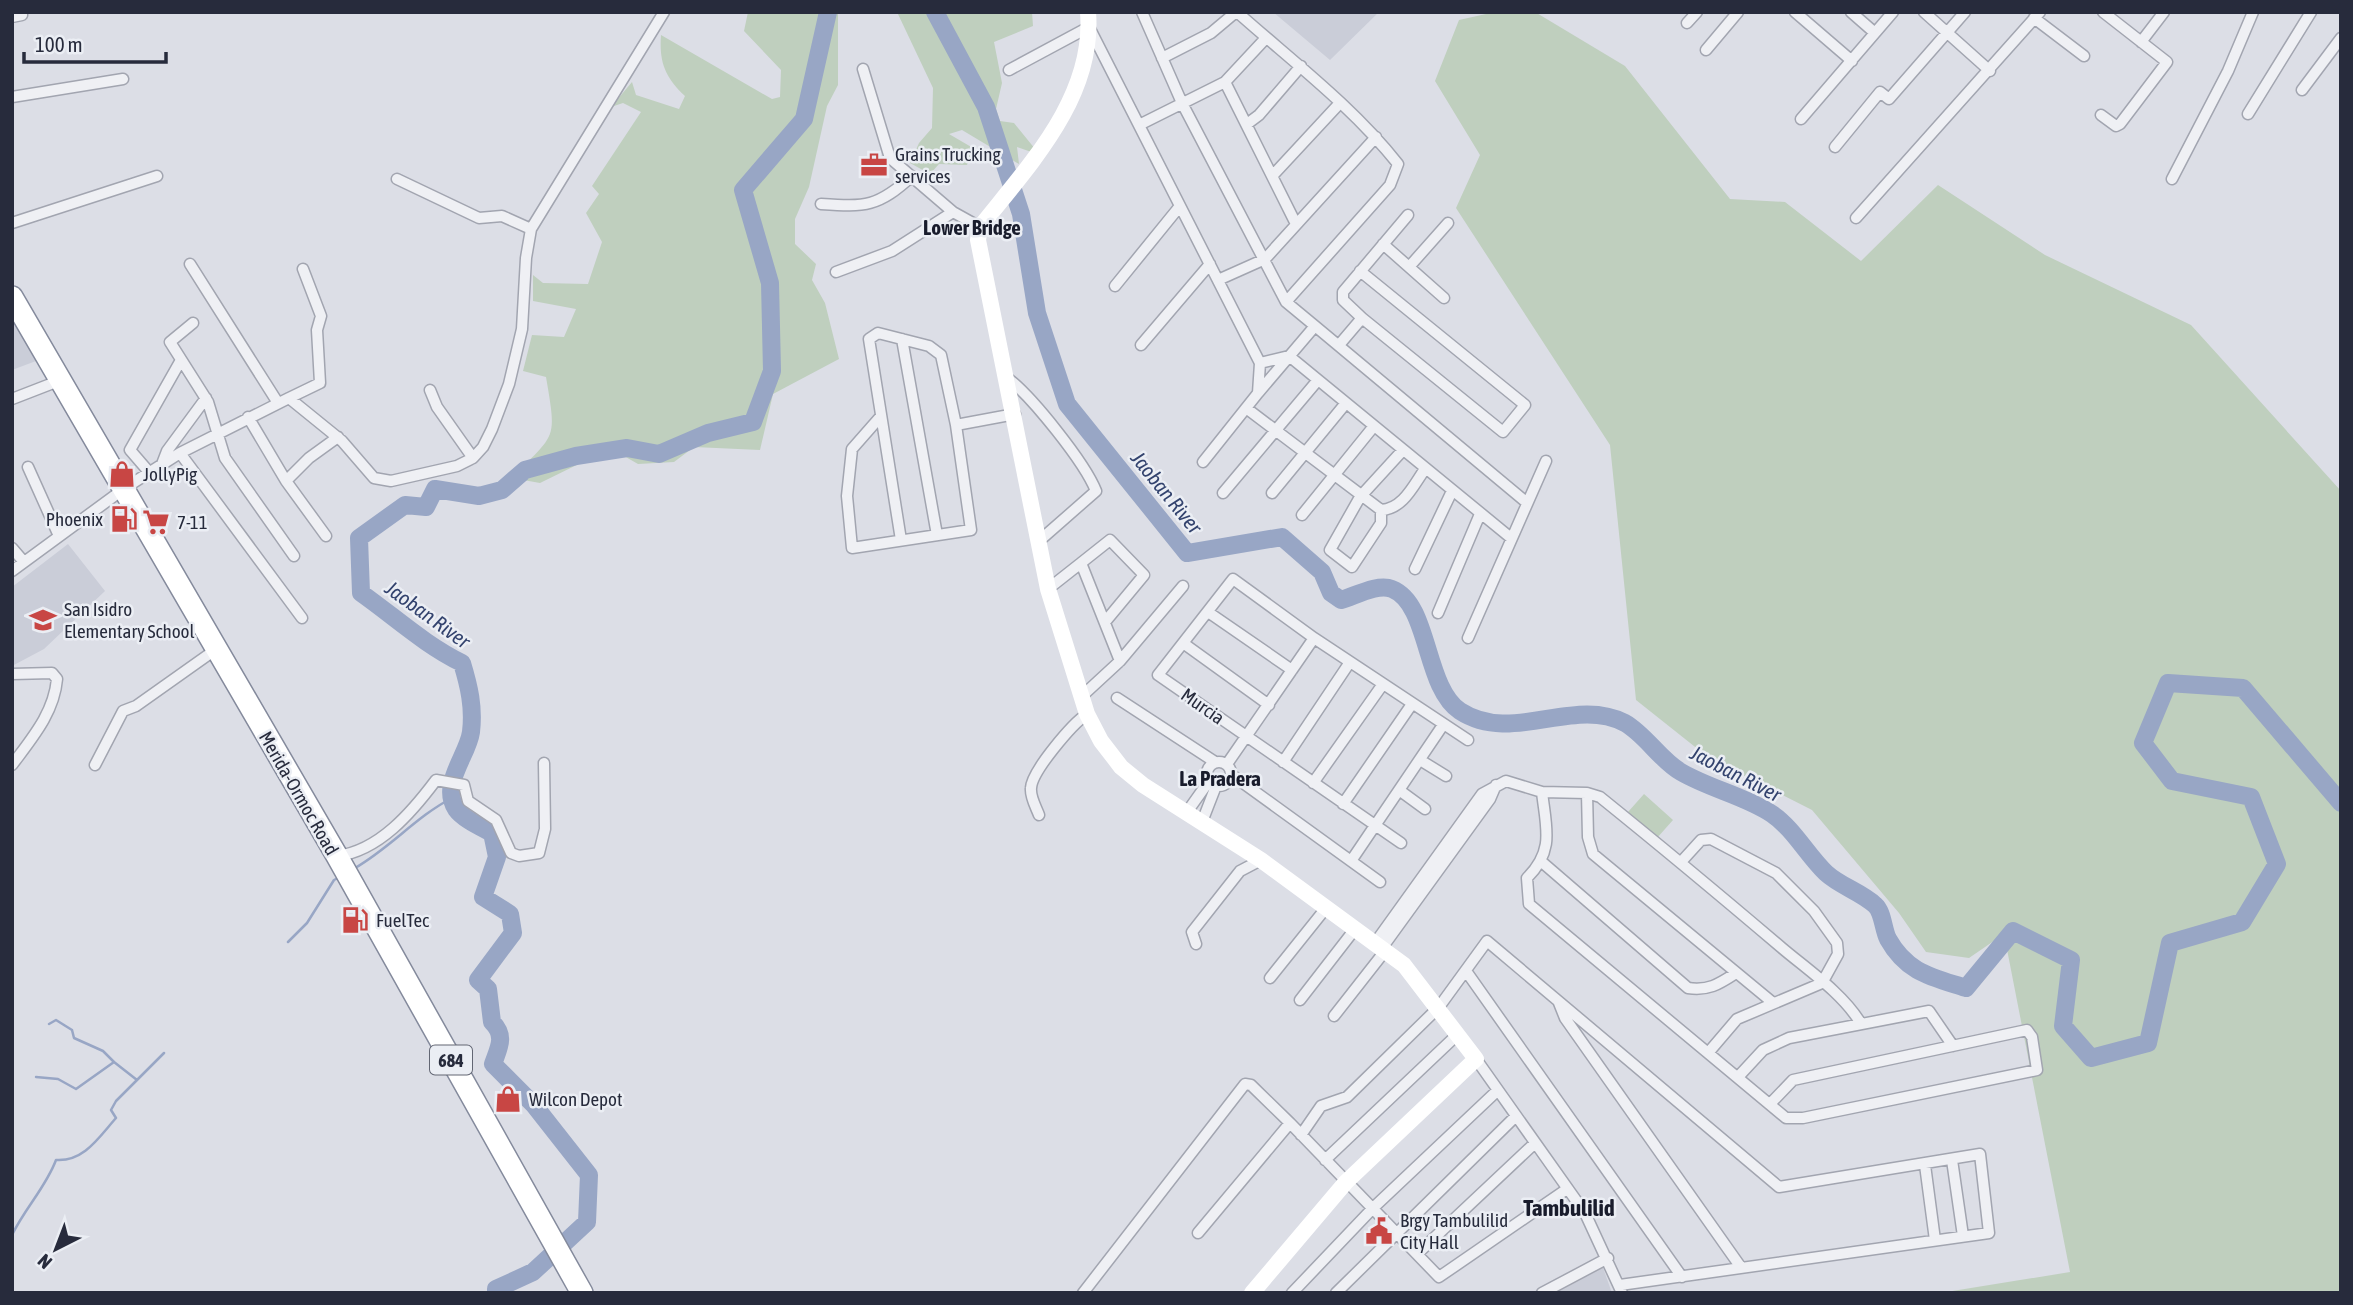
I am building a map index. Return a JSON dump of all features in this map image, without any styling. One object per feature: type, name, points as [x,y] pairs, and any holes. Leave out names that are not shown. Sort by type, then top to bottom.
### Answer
[{"type":"highway","name":"Merida-Ormoc Road","points":[[12,296],[342,867],[582,1293]]},
{"type":"street","points":[[190,264],[284,400],[338,437],[374,478],[391,481],[457,466],[473,458],[484,447],[509,384],[522,329],[526,258],[531,229],[664,12]]},
{"type":"street","points":[[1142,12],[1182,103],[1286,302],[1526,502]]},
{"type":"street","points":[[1163,58],[1211,33],[1236,12],[1301,66],[1376,137],[1398,164],[1390,185],[1286,302]]},
{"type":"street","points":[[1687,23],[1697,12]]},
{"type":"street","points":[[1706,50],[1738,12]]},
{"type":"street","points":[[1851,12],[1875,33]]},
{"type":"street","points":[[1801,118],[1893,12]]},
{"type":"street","points":[[1924,12],[1990,71]]},
{"type":"street","points":[[1835,147],[1880,92],[1889,99],[1965,12]]},
{"type":"street","points":[[2141,42],[2164,12]]},
{"type":"street","points":[[2172,179],[2228,71],[2253,12]]},
{"type":"street","points":[[2248,114],[2311,12]]},
{"type":"street","points":[[2101,115],[2116,126],[2120,124],[2167,62],[2107,13]]},
{"type":"street","points":[[1799,14],[1852,61]]},
{"type":"street","points":[[1856,218],[1990,71],[2037,15],[2084,56]]},
{"type":"street","points":[[1009,70],[1088,20]]},
{"type":"street","points":[[1088,20],[1260,363],[1258,393]]},
{"type":"street","points":[[1088,20],[1079,82],[1049,138],[980,227],[978,256],[1015,414],[1048,589],[1087,714],[1101,741],[1121,768],[1143,785],[1261,860],[1404,965],[1438,1007],[1458,1034],[1585,1213],[1621,1289],[1740,1266],[1989,1233],[1980,1154],[1779,1187],[1487,941],[1438,1007],[1347,1097],[1321,1106],[1301,1135]]},
{"type":"street","points":[[1139,125],[1225,82],[1266,38]]},
{"type":"street","points":[[2302,90],[2341,38]]},
{"type":"street","points":[[1247,124],[1259,115],[1301,66]]},
{"type":"street","points":[[863,69],[890,158],[953,212],[980,227]]},
{"type":"street","points":[[12,97],[123,79]]},
{"type":"street","points":[[1225,82],[1296,224]]},
{"type":"street","points":[[1273,175],[1339,104]]},
{"type":"street","points":[[1218,279],[1265,259],[1376,137]]},
{"type":"street","points":[[12,223],[157,176]]},
{"type":"street","points":[[821,204],[863,206],[878,203],[912,176]]},
{"type":"street","points":[[397,179],[479,218],[502,216],[531,229]]},
{"type":"street","points":[[1115,286],[1180,206]]},
{"type":"street","points":[[836,272],[892,251],[953,212]]},
{"type":"street","points":[[1360,271],[1525,405],[1503,432],[1362,318],[1342,296],[1360,271],[1408,215]]},
{"type":"street","points":[[1409,267],[1448,223]]},
{"type":"street","points":[[1383,244],[1444,298]]},
{"type":"street","points":[[1141,345],[1210,264]]},
{"type":"street","points":[[12,571],[125,488],[180,453],[217,431],[320,383],[317,330],[321,316],[303,269]]},
{"type":"street","points":[[1339,345],[1362,318]]},
{"type":"street","points":[[193,323],[169,340],[206,398],[225,458],[294,556]]},
{"type":"street","points":[[1203,462],[1315,326]]},
{"type":"street","points":[[881,416],[852,449],[847,496],[852,548],[971,530],[956,425],[941,355],[929,346],[878,333],[869,339],[901,540]]},
{"type":"street","points":[[902,339],[937,535]]},
{"type":"street","points":[[1260,363],[1289,356]]},
{"type":"street","points":[[1289,356],[1511,538]]},
{"type":"street","points":[[149,472],[130,450],[181,360]]},
{"type":"street","points":[[1006,377],[1023,389],[1096,491],[1039,541]]},
{"type":"street","points":[[12,399],[61,380]]},
{"type":"street","points":[[1223,493],[1318,380]]},
{"type":"street","points":[[430,390],[437,407],[473,458]]},
{"type":"street","points":[[162,464],[167,451],[206,398]]},
{"type":"street","points":[[1272,493],[1346,403]]},
{"type":"street","points":[[1246,408],[1360,497],[1381,510],[1400,504],[1425,469]]},
{"type":"street","points":[[956,425],[1015,414]]},
{"type":"street","points":[[248,417],[286,481],[326,536]]},
{"type":"street","points":[[1302,515],[1374,426]]},
{"type":"street","points":[[286,481],[338,437]]},
{"type":"street","points":[[1381,510],[1381,523],[1352,567],[1330,550],[1360,497],[1403,450]]},
{"type":"street","points":[[180,453],[302,618]]},
{"type":"street","points":[[1468,638],[1546,461]]},
{"type":"street","points":[[28,467],[59,536]]},
{"type":"street","points":[[1415,569],[1452,491]]},
{"type":"street","points":[[1438,613],[1480,514]]},
{"type":"street","points":[[1048,589],[1110,540],[1144,575],[1105,622]]},
{"type":"street","points":[[12,548],[24,562]]},
{"type":"street","points":[[1081,563],[1120,661]]},
{"type":"street","points":[[1269,705],[1183,643],[1233,579],[1314,638],[1468,740]]},
{"type":"street","points":[[1081,697],[1120,661],[1183,586]]},
{"type":"street","points":[[1208,612],[1292,670]]},
{"type":"street","points":[[1212,783],[1224,785],[1229,770],[1247,738],[1314,638]]},
{"type":"street","name":"Murcia","points":[[1183,643],[1158,675],[1401,843]]},
{"type":"street","points":[[95,765],[122,711],[136,706],[215,650]]},
{"type":"street","points":[[1283,762],[1350,662]]},
{"type":"street","points":[[12,674],[52,673],[57,679],[56,693],[46,719],[12,765]]},
{"type":"street","points":[[1313,783],[1383,684]]},
{"type":"street","points":[[1117,698],[1229,770],[1380,882]]},
{"type":"street","points":[[1343,804],[1412,704]]},
{"type":"street","points":[[1039,815],[1030,792],[1034,779],[1068,730],[1087,714]]},
{"type":"street","points":[[1351,862],[1443,725]]},
{"type":"street","points":[[1420,760],[1446,776]]},
{"type":"street","points":[[1202,822],[1212,783],[1207,772],[1215,762]]},
{"type":"street","points":[[342,867],[354,854],[385,834],[416,806],[436,780],[442,779],[464,785],[468,801],[496,820],[509,852],[519,856],[539,853],[545,829],[544,763]]},
{"type":"street","points":[[1334,1016],[1482,794],[1506,781],[1542,792],[1587,793],[1601,797],[1822,983],[1853,1011],[1860,1022]]},
{"type":"street","points":[[1186,812],[1212,783]]},
{"type":"street","points":[[1399,790],[1425,808]]},
{"type":"street","points":[[1542,792],[1547,839],[1543,863],[1527,878],[1529,904],[1786,1118],[1803,1118],[2037,1070],[2032,1037],[2027,1030],[1793,1080],[1770,1104]]},
{"type":"street","points":[[1587,793],[1588,837],[1593,854],[1772,1002]]},
{"type":"street","points":[[1681,862],[1701,840],[1711,839],[1776,873],[1814,911],[1837,943],[1838,954],[1822,983],[1737,1019],[1708,1053]]},
{"type":"street","points":[[1196,944],[1192,932],[1241,871],[1261,860]]},
{"type":"street","points":[[1543,863],[1688,988],[1702,990],[1716,986],[1736,973]]},
{"type":"street","points":[[1270,978],[1326,908]]},
{"type":"street","points":[[1300,1000],[1355,929]]},
{"type":"street","points":[[1466,971],[1682,1277]]},
{"type":"street","points":[[1559,1002],[1565,1018],[1740,1266]]},
{"type":"street","points":[[1738,1077],[1763,1050],[1789,1038],[1860,1022],[1929,1011],[1953,1046]]},
{"type":"street","points":[[1325,1160],[1458,1034]]},
{"type":"street","points":[[1252,1293],[1346,1181],[1476,1059]]},
{"type":"street","points":[[1083,1293],[1245,1084],[1251,1085],[1439,1277],[1567,1189]]},
{"type":"street","points":[[1292,1293],[1373,1208],[1498,1090]]},
{"type":"street","points":[[1336,1293],[1395,1231],[1516,1116]]},
{"type":"street","points":[[1198,1233],[1290,1124]]},
{"type":"street","points":[[1417,1254],[1535,1143]]},
{"type":"street","points":[[1952,1160],[1963,1236]]},
{"type":"street","points":[[1925,1165],[1935,1240]]},
{"type":"street","points":[[1542,1293],[1608,1258]]},
{"type":"shaded area","points":[[1273,12],[1379,12],[1330,60]]},
{"type":"shaded area","points":[[12,318],[36,361],[12,370]]},
{"type":"shaded area","name":"San Isidro Elementary School","points":[[68,544],[105,591],[44,649],[12,666],[12,587]]},
{"type":"shaded area","points":[[1602,1265],[1612,1293],[1552,1293]]},
{"type":"green space","points":[[748,12],[838,12],[838,85],[827,106],[809,187],[795,219],[795,244],[816,264],[812,280],[825,303],[839,359],[773,394],[760,450],[694,447],[674,462],[638,464],[624,456],[595,456],[540,483],[512,478],[545,443],[552,425],[546,377],[523,371],[532,335],[564,337],[576,309],[533,301],[533,275],[543,283],[588,284],[602,242],[586,213],[599,194],[592,186],[641,112],[623,103],[611,107],[632,82],[636,95],[679,109],[685,96],[668,75],[662,61],[661,35],[772,99],[780,97],[781,70],[744,31]]},
{"type":"green space","points":[[897,12],[1032,12],[1033,26],[994,42],[1002,83],[996,109],[1000,121],[1014,123],[1040,155],[1017,147],[1019,164],[962,130],[949,134],[973,148],[967,165],[939,164],[930,174],[910,163],[919,143],[932,128],[933,88]]},
{"type":"green space","points":[[1495,12],[1535,12],[1625,66],[1730,199],[1785,202],[1861,261],[1938,185],[2045,255],[2191,325],[2341,491],[2341,1293],[1940,1293],[2070,1272],[2004,934],[1969,958],[1926,952],[1899,913],[1812,810],[1709,758],[1636,700],[1610,445],[1456,208],[1480,155],[1435,81],[1459,20]]},
{"type":"green space","points":[[1644,794],[1673,820],[1657,838],[1628,812]]},
{"type":"waterway","name":"Jaoban River","points":[[496,1293],[496,1289],[533,1272],[587,1222],[589,1175],[534,1105],[493,1064],[500,1037],[492,1022],[488,989],[478,980],[513,933],[510,914],[483,897],[497,857],[492,833],[463,816],[452,799],[453,780],[469,741],[472,723],[470,697],[462,663],[423,639],[361,593],[359,538],[405,505],[426,507],[435,489],[479,496],[502,490],[525,470],[576,456],[627,448],[659,454],[708,433],[753,422],[772,371],[770,283],[743,190],[804,119],[828,12]]},
{"type":"waterway","name":"Jaoban River","points":[[935,12],[986,107],[1021,214],[1037,313],[1067,404],[1187,553],[1282,537],[1322,572],[1331,593],[1341,600],[1373,589],[1392,589],[1404,598],[1414,611],[1440,684],[1448,699],[1460,711],[1480,720],[1501,723],[1585,715],[1605,716],[1625,723],[1681,772],[1750,802],[1780,820],[1826,873],[1875,905],[1880,912],[1888,939],[1912,967],[1966,988],[2013,931],[2071,960],[2063,1026],[2091,1058],[2148,1043],[2170,943],[2242,922],[2277,864],[2251,797],[2172,781],[2143,743],[2168,683],[2243,688],[2341,803]]},
{"type":"waterway","points":[[355,868],[452,798]]},
{"type":"waterway","points":[[288,942],[307,923],[334,880],[340,877]]},
{"type":"waterway","points":[[49,1024],[56,1020],[72,1030],[74,1038],[103,1051],[114,1062]]},
{"type":"waterway","points":[[12,1235],[56,1160],[75,1157],[90,1147],[116,1118],[111,1110],[116,1101],[164,1053]]},
{"type":"waterway","points":[[36,1077],[58,1079],[76,1089],[114,1062],[137,1080]]},
{"type":"place","name":"Grains Trucking services","points":[[874,165]]},
{"type":"place","name":"JollyPig","points":[[122,474]]},
{"type":"place","name":"Phoenix","points":[[124,519]]},
{"type":"place","name":"7-11","points":[[156,522]]},
{"type":"place","name":"San Isidro Elementary School","points":[[43,620]]},
{"type":"place","name":"FuelTec","points":[[355,920]]},
{"type":"place","name":"Wilcon Depot","points":[[508,1099]]},
{"type":"place","name":"Brgy Tambulilid City Hall","points":[[1379,1231]]},
{"type":"district","name":"Lower Bridge","points":[[972,227]]},
{"type":"district","name":"La Pradera","points":[[1220,778]]},
{"type":"district","name":"Tambulilid","points":[[1569,1208]]}]
